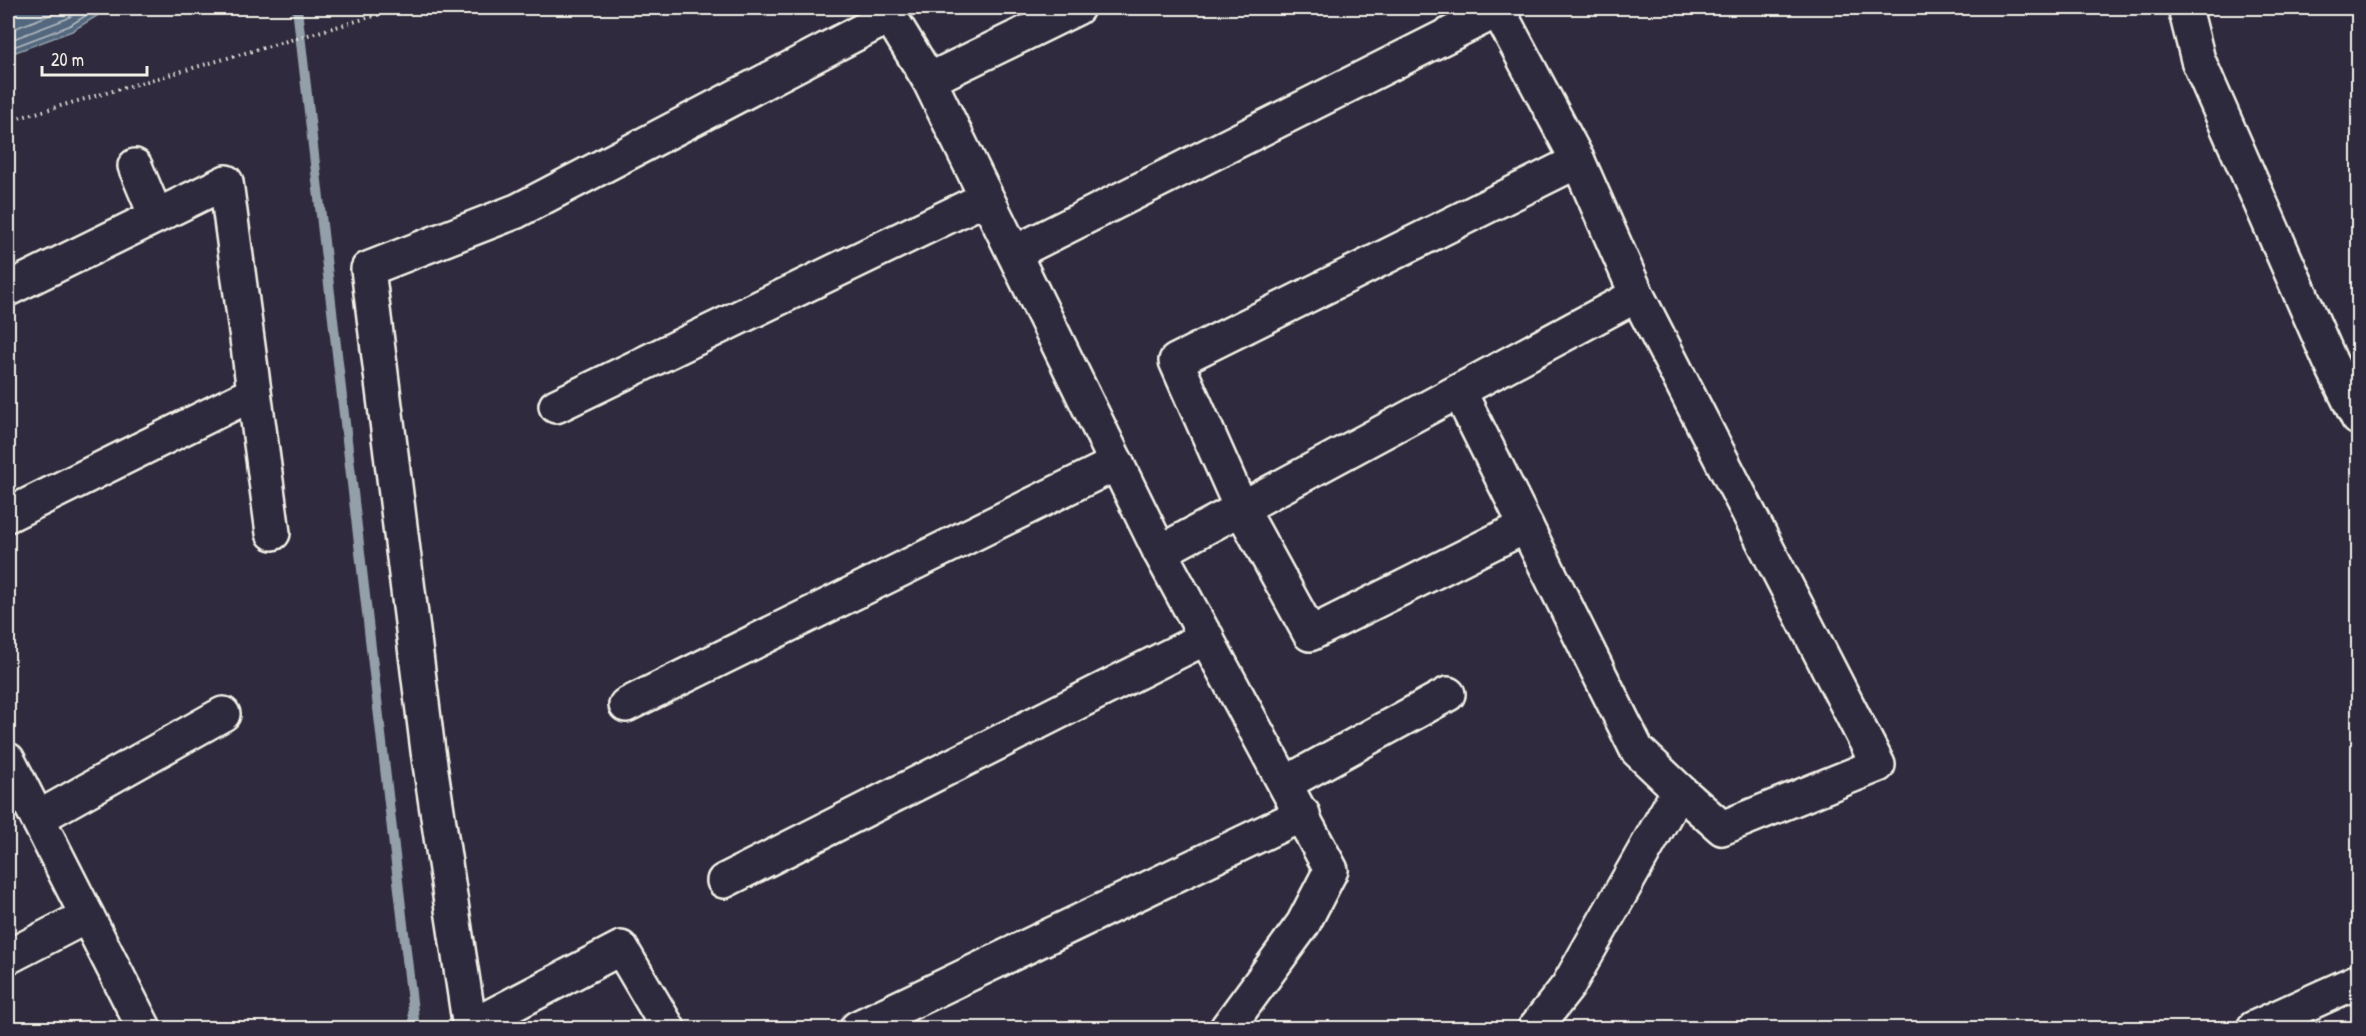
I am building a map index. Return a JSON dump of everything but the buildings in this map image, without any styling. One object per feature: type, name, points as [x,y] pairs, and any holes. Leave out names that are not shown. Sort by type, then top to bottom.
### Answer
[{"type":"street","points":[[929,80],[1077,8]]},
{"type":"street","points":[[2185,8],[2198,60],[2330,361],[2358,418]]},
{"type":"street","points":[[1014,253],[1498,9],[1578,161],[1637,295],[1878,765],[1722,828],[1679,790],[1637,750],[1459,391]]},
{"type":"street","points":[[668,1029],[621,948],[470,1028],[428,751],[368,269],[517,211],[888,12],[929,80],[1160,552],[1303,814],[1331,870],[1303,924],[1227,1029]]},
{"type":"street","points":[[1526,526],[1310,634],[1241,508],[1176,361],[1578,161]]},
{"type":"street","points":[[135,166],[156,216]]},
{"type":"street","points":[[8,290],[226,182],[273,533]]},
{"type":"street","points":[[556,406],[986,198]]},
{"type":"street","points":[[1160,552],[1637,295]]},
{"type":"street","points":[[8,515],[254,393]]},
{"type":"street","points":[[626,705],[1117,462]]},
{"type":"street","points":[[724,881],[1207,637]]},
{"type":"street","points":[[1286,783],[1448,693]]},
{"type":"street","points":[[24,807],[222,714]]},
{"type":"street","points":[[8,759],[24,807],[87,915],[144,1029]]},
{"type":"street","points":[[1535,1029],[1568,986],[1679,790]]},
{"type":"street","points":[[857,1029],[1303,814]]},
{"type":"street","points":[[8,957],[87,915]]},
{"type":"street","points":[[2254,1029],[2358,981]]},
{"type":"path","points":[[8,121],[402,8]]},
{"type":"water","points":[[8,8],[110,8],[72,31],[8,55]]},
{"type":"waterway","points":[[297,8],[415,1028]]}]
